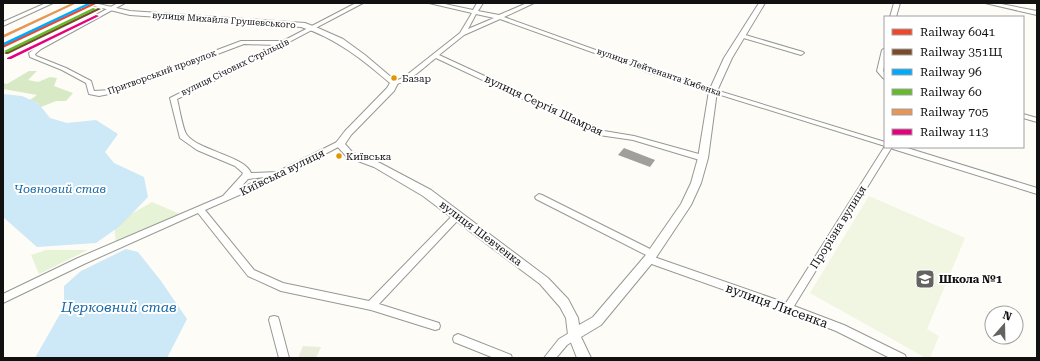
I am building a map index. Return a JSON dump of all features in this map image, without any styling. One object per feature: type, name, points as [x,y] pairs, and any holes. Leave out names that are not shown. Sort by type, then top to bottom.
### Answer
[{"type":"street","points":[[3,24],[50,3]]},
{"type":"street","name":"вулиця Михайла Грушевського","points":[[85,3],[130,13],[291,24],[312,27],[330,34],[344,42],[376,66],[394,83]]},
{"type":"street","points":[[110,9],[122,3]]},
{"type":"street","name":"вулиця Січових Стрільців","points":[[246,176],[247,172],[238,164],[200,148],[183,136],[173,98],[284,43],[360,3]]},
{"type":"street","name":"вулиця Лейтенанта Кибенка","points":[[432,3],[499,17],[655,73],[884,144]]},
{"type":"street","points":[[462,34],[480,3]]},
{"type":"street","name":"Київська вулиця","points":[[3,299],[81,261],[280,174],[340,144],[348,133],[391,89],[394,83],[404,79],[462,34],[531,3]]},
{"type":"street","points":[[549,358],[564,342],[597,321],[651,256],[686,205],[696,183],[703,158],[713,92],[722,68],[762,3]]},
{"type":"street","points":[[894,16],[897,3]]},
{"type":"street","points":[[988,3],[1037,13]]},
{"type":"street","name":"Притворський провулок","points":[[110,9],[76,26],[32,53],[33,56],[64,69],[89,82],[91,93],[99,94],[112,92],[243,42],[284,43]]},
{"type":"street","points":[[742,36],[802,53]]},
{"type":"street","points":[[884,54],[880,71],[884,76]]},
{"type":"street","name":"вулиця Сергія Шамрая","points":[[435,55],[602,133],[634,138],[703,158]]},
{"type":"street","points":[[1024,116],[1037,120]]},
{"type":"street","name":"вулиця Шевченка","points":[[340,144],[350,155],[377,165],[427,193],[544,281],[564,303],[572,318],[574,335],[584,358]]},
{"type":"street","name":"Прорізна вулиця","points":[[788,308],[887,148]]},
{"type":"street","points":[[899,148],[1037,191]]},
{"type":"street","points":[[223,200],[246,176],[280,174]]},
{"type":"street","name":"вулиця Лисенка","points":[[540,197],[651,256],[840,328],[901,358]]},
{"type":"street","points":[[200,210],[251,273],[281,287],[371,306],[435,326]]},
{"type":"street","points":[[371,306],[457,216]]},
{"type":"street","points":[[274,320],[284,358]]},
{"type":"street","points":[[458,339],[506,358]]},
{"type":"green space","points":[[29,71],[37,71],[28,80],[38,82],[50,77],[57,78],[54,86],[73,93],[66,101],[56,101],[41,107],[38,103],[30,100],[37,95],[3,89],[3,83],[7,84]]},
{"type":"green space","points":[[869,196],[965,238],[927,329],[939,336],[930,358],[926,358],[810,293]]},
{"type":"green space","points":[[152,202],[180,214],[116,243],[114,224]]},
{"type":"green space","points":[[46,250],[88,250],[39,274],[31,255]]},
{"type":"green space","points":[[303,346],[321,347],[316,358],[298,358]]},
{"type":"water","name":"Човновий став","points":[[3,94],[22,96],[38,103],[50,118],[67,123],[96,120],[118,134],[105,152],[114,163],[144,177],[148,197],[120,226],[96,243],[37,247],[3,217]]},
{"type":"water","name":"Церковний став","points":[[126,249],[138,252],[161,281],[187,319],[167,358],[35,358],[64,307],[64,286],[81,271]]},
{"type":"building","points":[[624,148],[655,160],[650,167],[618,155]]},
{"type":"rail line","name":"705","points":[[3,37],[75,3]]},
{"type":"rail line","name":"96","points":[[3,45],[91,3]]},
{"type":"rail line","name":"6041","points":[[3,47],[96,3]]},
{"type":"rail line","name":"60","points":[[6,51],[94,9]]},
{"type":"rail line","name":"351Щ","points":[[6,53],[99,9]]},
{"type":"rail line","name":"113","points":[[9,58],[97,16]]},
{"type":"place","name":"Базар","points":[[394,78]]},
{"type":"place","name":"Київська","points":[[339,156]]},
{"type":"place","name":"Школа №1","points":[[925,279]]}]
